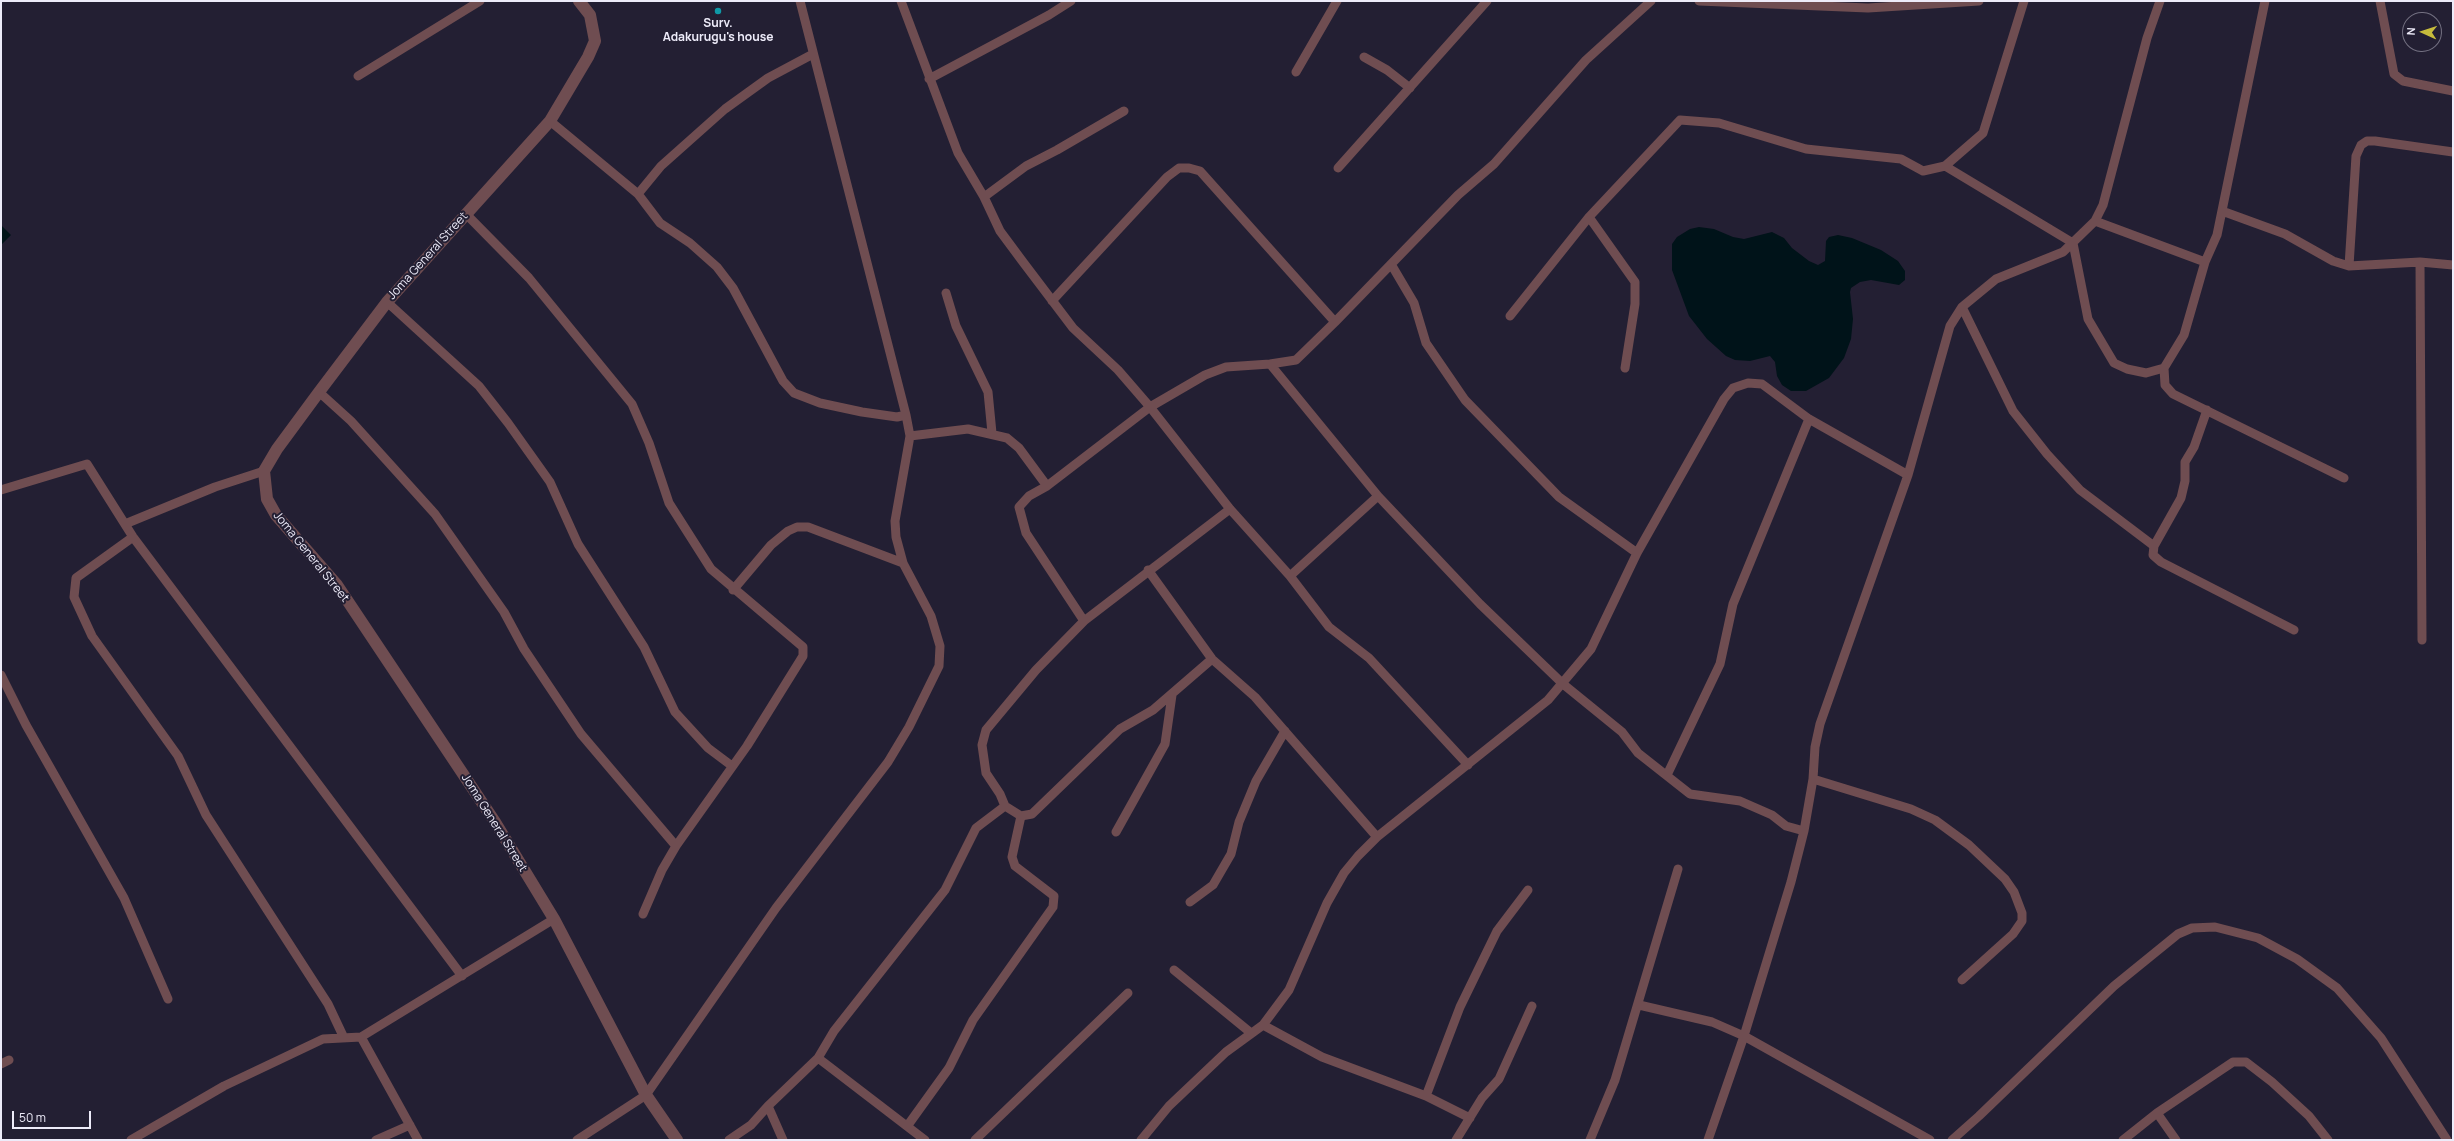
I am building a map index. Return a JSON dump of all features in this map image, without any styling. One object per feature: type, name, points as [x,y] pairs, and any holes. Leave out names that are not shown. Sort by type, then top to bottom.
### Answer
[{"type":"street","points":[[358,76],[480,1]]},
{"type":"street","name":"Joma General Street","points":[[580,1],[590,15],[595,41],[588,57],[550,121],[388,302],[319,392],[277,449],[264,471],[266,499],[276,515],[337,585],[495,822],[554,919],[646,1095],[677,1140]]},
{"type":"street","points":[[577,1140],[646,1095],[776,908],[888,762],[909,727],[939,666],[940,646],[931,616],[903,563],[896,537],[895,521],[910,436],[906,415],[800,1]]},
{"type":"street","points":[[901,1],[958,154],[984,197],[1000,231],[1073,328],[1118,370],[1150,407],[1230,509],[1290,576],[1330,627],[1369,658],[1468,765]]},
{"type":"street","points":[[929,79],[1049,15],[1071,1]]},
{"type":"street","points":[[1296,72],[1337,1]]},
{"type":"street","points":[[1338,168],[1487,1]]},
{"type":"street","points":[[1084,621],[1026,533],[1020,517],[1019,507],[1029,496],[1047,486],[1150,407],[1205,375],[1226,367],[1270,364],[1296,360],[1458,196],[1494,164],[1586,60],[1651,1]]},
{"type":"street","points":[[1699,1],[1868,8],[1979,1]]},
{"type":"street","points":[[1510,316],[1589,217],[1680,120],[1719,123],[1806,150],[1901,158],[1923,171],[1945,166],[1984,133],[2024,1]]},
{"type":"street","points":[[1708,1140],[1744,1036],[1791,882],[1804,831],[1813,779],[1814,747],[1820,724],[1908,475],[1950,326],[1962,307],[1996,279],[2063,252],[2096,221],[2103,205],[2147,38],[2160,1]]},
{"type":"street","points":[[2265,1],[2217,235],[2205,262],[2184,335],[2164,368],[2165,385],[2173,394],[2344,478]]},
{"type":"street","points":[[2380,1],[2394,74],[2402,81],[2453,90]]},
{"type":"street","points":[[638,194],[661,166],[725,109],[768,78],[813,54]]},
{"type":"street","points":[[1364,57],[1387,70],[1410,88]]},
{"type":"street","points":[[984,197],[1026,166],[1057,150],[1124,111]]},
{"type":"street","points":[[550,121],[638,194],[660,223],[690,243],[721,273],[733,288],[783,381],[794,393],[820,403],[862,412],[897,416],[906,415]]},
{"type":"street","points":[[2349,266],[2356,156],[2361,145],[2367,141],[2375,141],[2453,152]]},
{"type":"street","points":[[1945,166],[2073,244],[2088,319],[2114,363],[2126,369],[2146,373],[2164,368]]},
{"type":"street","points":[[1052,301],[1167,177],[1179,168],[1189,168],[1200,171],[1335,322]]},
{"type":"street","points":[[2222,211],[2284,234],[2333,261],[2349,266],[2420,262],[2453,265]]},
{"type":"street","points":[[466,214],[529,278],[632,404],[649,443],[669,503],[700,555],[711,569],[733,590],[803,647],[803,656],[746,746],[676,846],[662,870],[643,914]]},
{"type":"street","points":[[1589,217],[1635,282],[1635,304],[1625,368]]},
{"type":"street","points":[[2096,221],[2205,262]]},
{"type":"street","points":[[2420,262],[2422,640]]},
{"type":"street","points":[[1391,264],[1414,303],[1426,343],[1465,400],[1559,497],[1637,553]]},
{"type":"street","points":[[946,294],[956,326],[988,392],[992,433]]},
{"type":"street","points":[[388,302],[479,386],[508,423],[550,482],[578,544],[644,647],[675,712],[708,748],[732,766]]},
{"type":"street","points":[[1962,307],[2013,411],[2080,490],[2154,546]]},
{"type":"street","points":[[1270,364],[1378,496],[1480,604],[1563,684],[1622,732],[1638,753],[1690,794],[1740,801],[1772,814],[1786,826],[1804,831]]},
{"type":"street","points":[[1141,1140],[1175,1101],[1226,1052],[1263,1025],[1289,990],[1327,903],[1344,874],[1377,837],[1548,700],[1591,649],[1637,553],[1724,399],[1733,388],[1748,383],[1762,384],[1809,419],[1908,475]]},
{"type":"street","points":[[319,392],[351,421],[435,514],[504,612],[524,649],[581,734],[676,846]]},
{"type":"street","points":[[2207,410],[2194,447],[2185,462],[2185,481],[2181,498],[2154,546],[2153,555],[2161,562],[2294,630]]},
{"type":"street","points":[[1667,775],[1720,664],[1733,604],[1809,419]]},
{"type":"street","points":[[910,436],[968,429],[992,433],[1007,438],[1019,448],[1047,486]]},
{"type":"street","points":[[1,490],[87,464],[133,538],[462,976]]},
{"type":"street","points":[[125,524],[215,487],[264,471]]},
{"type":"street","points":[[1290,576],[1378,496]]},
{"type":"street","points":[[1212,659],[1153,710],[1120,729],[1032,814],[1021,816],[1006,806],[986,773],[982,745],[986,730],[1036,670],[1084,621],[1148,570],[1230,509]]},
{"type":"street","points":[[733,590],[771,546],[788,531],[797,527],[808,527],[903,563]]},
{"type":"street","points":[[133,538],[76,578],[74,597],[92,636],[178,756],[206,815],[328,1004],[344,1038]]},
{"type":"street","points":[[1148,570],[1212,659],[1255,698],[1377,837]]},
{"type":"street","points":[[1,675],[26,725],[124,898],[168,999]]},
{"type":"street","points":[[1116,832],[1165,744],[1172,695]]},
{"type":"street","points":[[1190,902],[1213,885],[1231,854],[1239,822],[1256,781],[1285,731]]},
{"type":"street","points":[[1813,779],[1911,809],[1935,820],[1969,845],[2005,879],[2014,892],[2022,912],[2022,921],[2013,934],[1962,980]]},
{"type":"street","points":[[729,1140],[751,1126],[768,1106],[818,1058],[834,1030],[941,895],[954,875],[966,845],[976,828],[1006,806]]},
{"type":"street","points":[[908,1126],[949,1068],[973,1020],[1053,907],[1054,896],[1015,866],[1012,857],[1021,816]]},
{"type":"street","points":[[1590,1140],[1615,1080],[1639,1005],[1678,869]]},
{"type":"street","points":[[1426,1096],[1460,1007],[1498,931],[1528,890]]},
{"type":"street","points":[[131,1140],[231,1083],[324,1039],[360,1037],[554,919]]},
{"type":"street","points":[[1952,1140],[1979,1116],[2114,986],[2178,934],[2192,928],[2215,927],[2258,938],[2297,959],[2337,988],[2381,1038],[2448,1140]]},
{"type":"street","points":[[1174,970],[1251,1033]]},
{"type":"street","points":[[975,1140],[1128,993]]},
{"type":"street","points":[[1639,1005],[1712,1022],[1744,1036],[1930,1140]]},
{"type":"street","points":[[1456,1140],[1470,1118],[1499,1079],[1532,1006]]},
{"type":"street","points":[[1263,1025],[1322,1057],[1426,1096],[1470,1118]]},
{"type":"street","points":[[360,1037],[418,1140]]},
{"type":"street","points":[[818,1058],[925,1140]]},
{"type":"street","points":[[2123,1140],[2157,1113],[2233,1062],[2246,1062],[2272,1082],[2309,1116],[2328,1140]]},
{"type":"street","points":[[768,1106],[783,1140]]},
{"type":"street","points":[[2157,1113],[2176,1140]]},
{"type":"street","points":[[376,1140],[410,1125]]},
{"type":"shaded area","points":[[1,225],[11,235],[1,245]]},
{"type":"shaded area","points":[[1699,227],[1714,229],[1733,237],[1744,239],[1772,232],[1784,238],[1792,248],[1809,261],[1818,265],[1825,261],[1826,241],[1829,237],[1838,235],[1852,238],[1881,250],[1898,261],[1905,271],[1905,280],[1899,285],[1871,280],[1860,282],[1851,288],[1850,292],[1853,319],[1851,339],[1844,358],[1829,378],[1806,391],[1791,391],[1782,385],[1777,376],[1775,362],[1770,356],[1750,361],[1735,360],[1726,356],[1707,339],[1689,316],[1672,270],[1672,244],[1677,237],[1690,229]]},
{"type":"place","name":"Surv. Adakurugu's house","points":[[718,11]]}]
